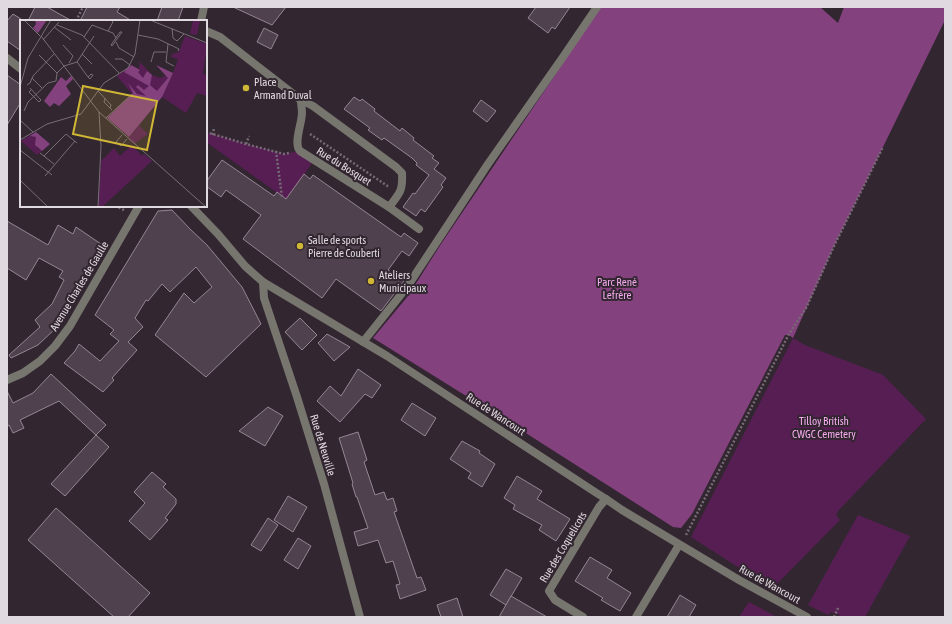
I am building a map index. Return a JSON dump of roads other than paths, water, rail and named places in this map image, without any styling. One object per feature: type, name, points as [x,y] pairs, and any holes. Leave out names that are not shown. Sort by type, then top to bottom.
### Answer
[{"type":"street","points":[[201,20],[204,7]]},
{"type":"street","points":[[363,342],[407,287],[488,164],[596,7]]},
{"type":"street","points":[[207,30],[220,37],[301,100],[313,106],[396,167],[402,174],[402,186],[400,193],[389,207]]},
{"type":"street","points":[[7,58],[20,68]]},
{"type":"street","name":"Rue du Bosquet","points":[[301,100],[302,113],[297,141],[298,149],[389,207],[419,229]]},
{"type":"street","name":"Avenue Charles de Gaulle","points":[[7,380],[23,373],[40,361],[55,346],[70,326],[138,207]]},
{"type":"street","name":"Rue de Wancourt","points":[[192,207],[218,234],[245,266],[263,282],[386,356],[622,510],[739,580],[807,617]]},
{"type":"street","name":"Rue de Neuville","points":[[263,282],[264,298],[324,484],[360,617]]},
{"type":"street","name":"Rue des Coquelicots","points":[[583,617],[555,600],[549,591],[599,507],[606,499]]},
{"type":"street","points":[[636,617],[679,545]]},
{"type":"place","name":"Place Armand Duval","points":[[246,88]]},
{"type":"place","name":"Salle de sports Pierre de Couberti","points":[[300,246]]},
{"type":"place","name":"Ateliers Municipaux","points":[[371,281]]},
{"type":"park label","name":"Parc René Lefrère","points":[[617,288]]},
{"type":"park label","name":"Tilloy British CWGC Cemetery","points":[[824,427]]}]
